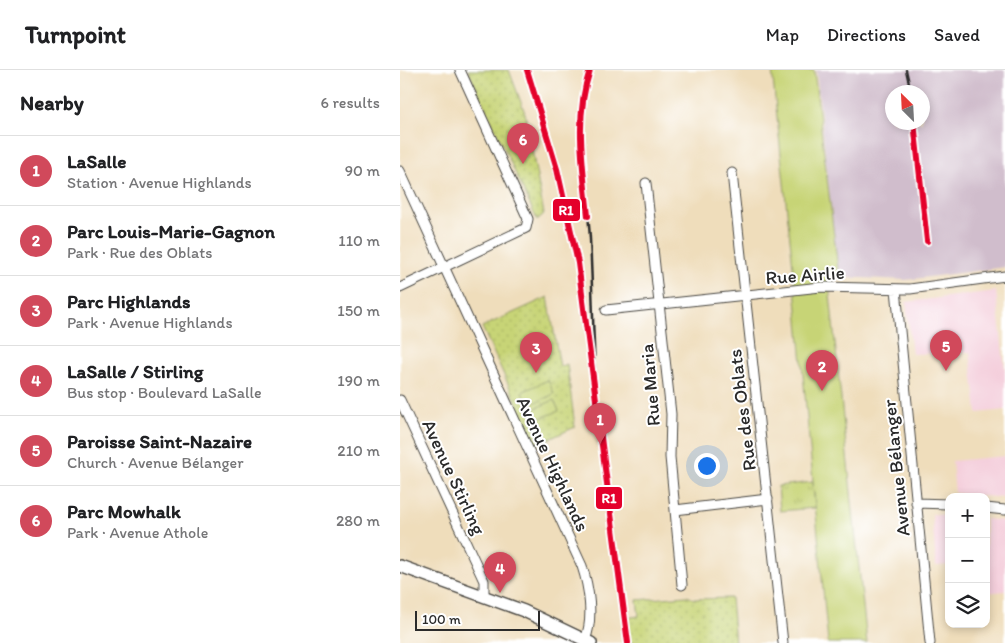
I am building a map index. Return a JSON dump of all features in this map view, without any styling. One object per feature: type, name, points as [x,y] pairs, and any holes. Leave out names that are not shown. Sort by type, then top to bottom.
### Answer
[{"type":"main road","points":[[400,566],[530,613],[588,641]]},
{"type":"street","points":[[400,288],[526,228],[528,219],[460,70]]},
{"type":"street","name":"Avenue Highlands","points":[[400,171],[582,566],[590,614],[588,641]]},
{"type":"street","name":"Rue des Oblats","points":[[732,173],[782,643]]},
{"type":"street","name":"Rue Maria","points":[[646,183],[671,414],[670,456],[682,585]]},
{"type":"street","name":"Rue Airlie","points":[[606,310],[829,287],[896,289],[1005,276]]},
{"type":"street","name":"Avenue Bélanger","points":[[896,289],[930,643]]},
{"type":"street","name":"Avenue Stirling","points":[[400,400],[484,581],[484,596]]},
{"type":"street","points":[[675,510],[768,499]]},
{"type":"street","points":[[916,503],[945,504]]},
{"type":"street","points":[[990,508],[1005,510]]},
{"type":"shaded area","points":[[816,70],[1005,70],[1005,267],[906,280],[839,277]]},
{"type":"shaded area","points":[[996,291],[1005,371],[1005,410],[977,413],[970,352],[912,354],[906,302]]},
{"type":"shaded area","points":[[1005,456],[1005,498],[990,496],[990,493],[955,493],[952,461]]},
{"type":"shaded area","points":[[932,514],[945,516],[945,565],[936,566]]},
{"type":"shaded area","points":[[990,519],[1005,521],[1005,591],[990,593]]},
{"type":"green space","points":[[468,70],[509,70],[525,113],[544,214],[537,220]]},
{"type":"green space","points":[[772,70],[814,70],[839,277],[828,276],[867,643],[828,643],[794,277]]},
{"type":"green space","points":[[548,297],[560,367],[567,364],[575,427],[536,445],[482,327]]},
{"type":"green space","points":[[548,380],[554,394],[528,406],[522,392]]},
{"type":"green space","points":[[554,400],[559,411],[538,419],[534,409]]},
{"type":"green space","points":[[813,482],[815,508],[780,511],[778,486]]},
{"type":"green space","points":[[687,596],[694,599],[731,598],[735,643],[630,643],[626,618],[639,616],[637,600]]},
{"type":"railway","points":[[590,70],[584,91],[581,133],[590,239],[597,402]]},
{"type":"railway","points":[[906,70],[909,85]]},
{"type":"railway","points":[[915,130],[927,241]]},
{"type":"transit line","name":"R1","points":[[527,70],[557,169],[578,263],[628,643]]},
{"type":"transit line","name":"R1","points":[[588,216],[582,160],[581,124],[582,106],[590,70]]},
{"type":"transit line","name":"R1","points":[[915,130],[927,241]]},
{"type":"place","name":"Parc Mowhalk","points":[[523,164]]},
{"type":"place","name":"Paroisse Saint-Nazaire","points":[[946,371]]},
{"type":"place","name":"Parc Highlands","points":[[536,373]]},
{"type":"place","name":"Parc Louis-Marie-Gagnon","points":[[822,391]]},
{"type":"place","name":"LaSalle","points":[[600,444]]},
{"type":"place","name":"LaSalle / Stirling","points":[[500,593]]}]
